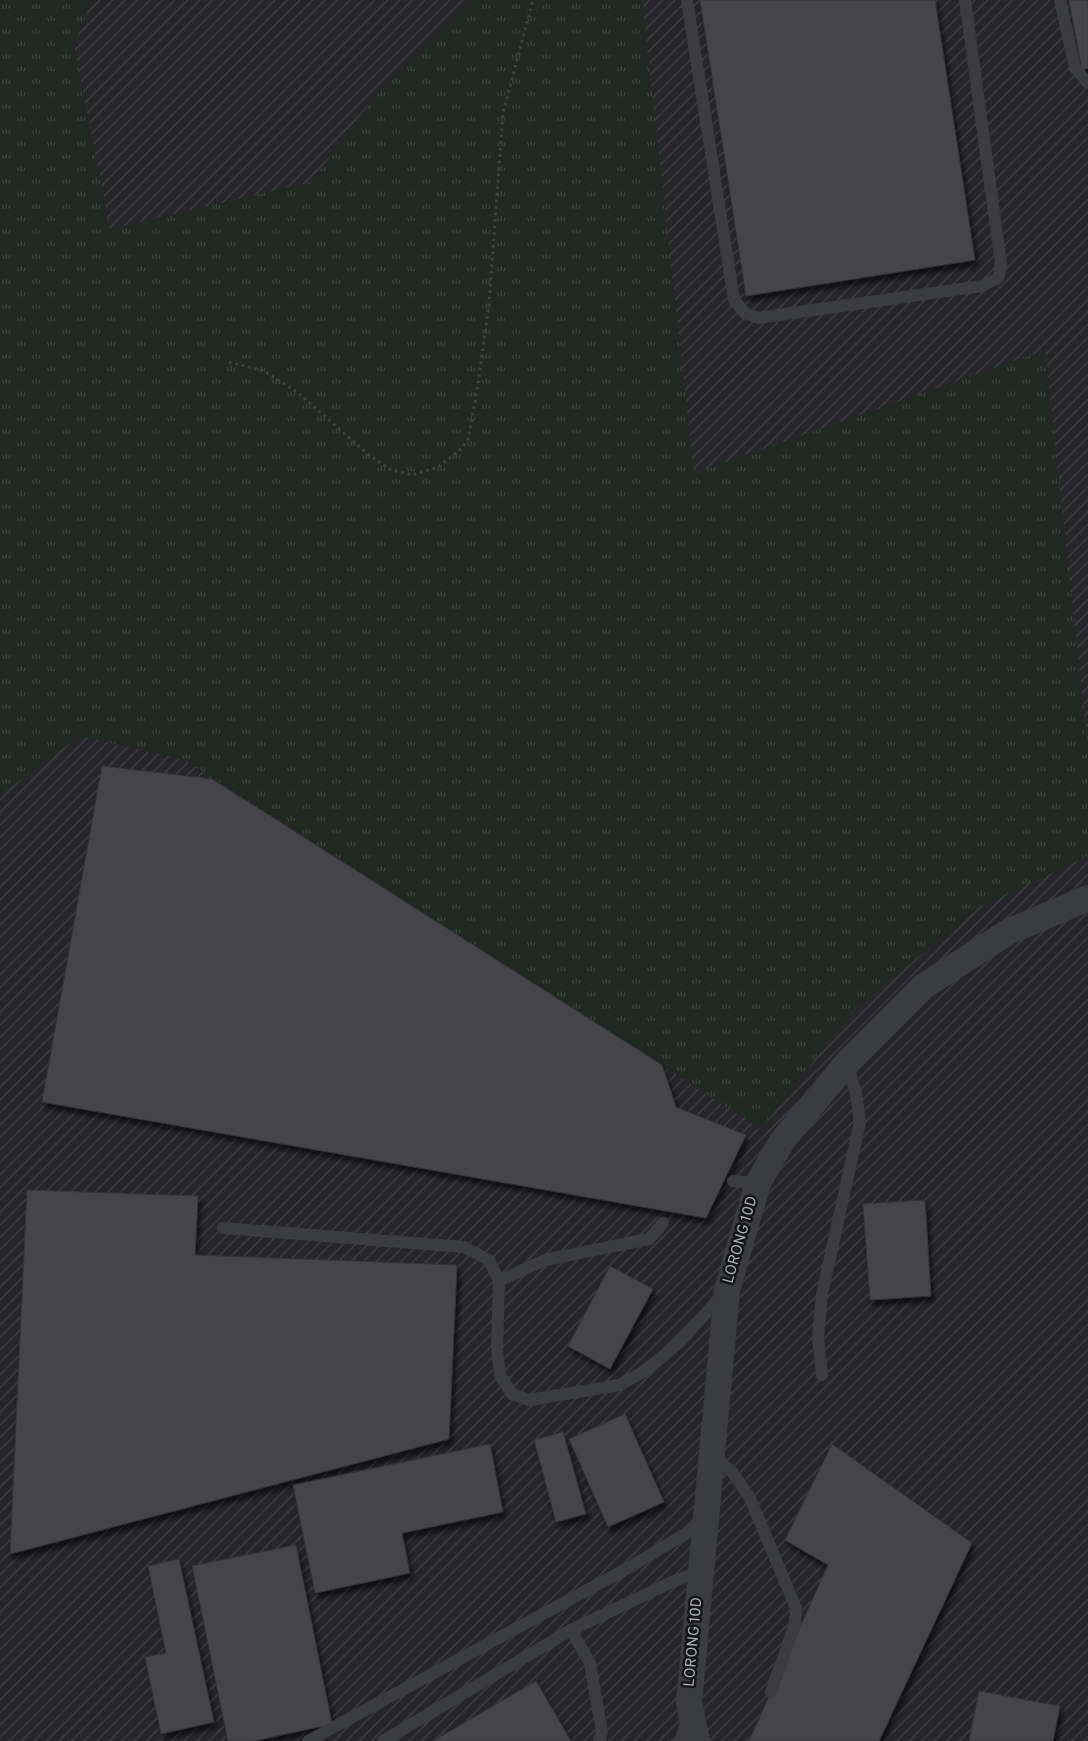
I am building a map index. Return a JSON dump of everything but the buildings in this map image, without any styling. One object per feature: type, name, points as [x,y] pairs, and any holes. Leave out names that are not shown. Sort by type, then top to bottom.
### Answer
[{"type":"street","name":"LORONG 10D","points":[[697,1741],[689,1703],[700,1571],[727,1290],[745,1182],[782,1142],[847,1063],[924,986],[1008,932],[1088,898]]},
{"type":"lane","points":[[687,0],[734,300],[745,313],[758,318],[982,286],[998,278],[1001,264],[965,0]]},
{"type":"lane","points":[[1060,0],[1075,68],[1088,83]]},
{"type":"lane","points":[[822,1375],[818,1337],[822,1294],[860,1122],[856,1094],[847,1063]]},
{"type":"lane","points":[[499,1281],[545,1260],[649,1238],[663,1223]]},
{"type":"lane","points":[[223,1228],[464,1247],[489,1260],[499,1281],[497,1350],[500,1375],[512,1394],[529,1400],[620,1385],[643,1372],[679,1343],[727,1290]]},
{"type":"lane","points":[[711,1453],[733,1473],[750,1498],[796,1608],[795,1624],[771,1692]]},
{"type":"lane","points":[[308,1741],[630,1567],[705,1522]]},
{"type":"lane","points":[[383,1741],[571,1630],[672,1582],[700,1571]]},
{"type":"lane","points":[[571,1630],[590,1663],[602,1732],[598,1741]]},
{"type":"lane","points":[[681,1741],[689,1703]]},
{"type":"path","points":[[229,362],[264,371],[297,392],[369,455],[389,469],[412,475],[438,467],[461,449],[468,439],[474,410],[489,304],[503,113],[533,0]]},
{"type":"shaded area","points":[[0,0],[1088,0],[1088,1741],[0,1741]]},
{"type":"green space","points":[[0,0],[92,0],[74,45],[110,229],[311,182],[375,96],[471,0],[642,0],[694,473],[1045,350],[1088,748],[1088,856],[981,906],[853,1010],[761,1129],[185,760],[80,736],[0,795]]}]
